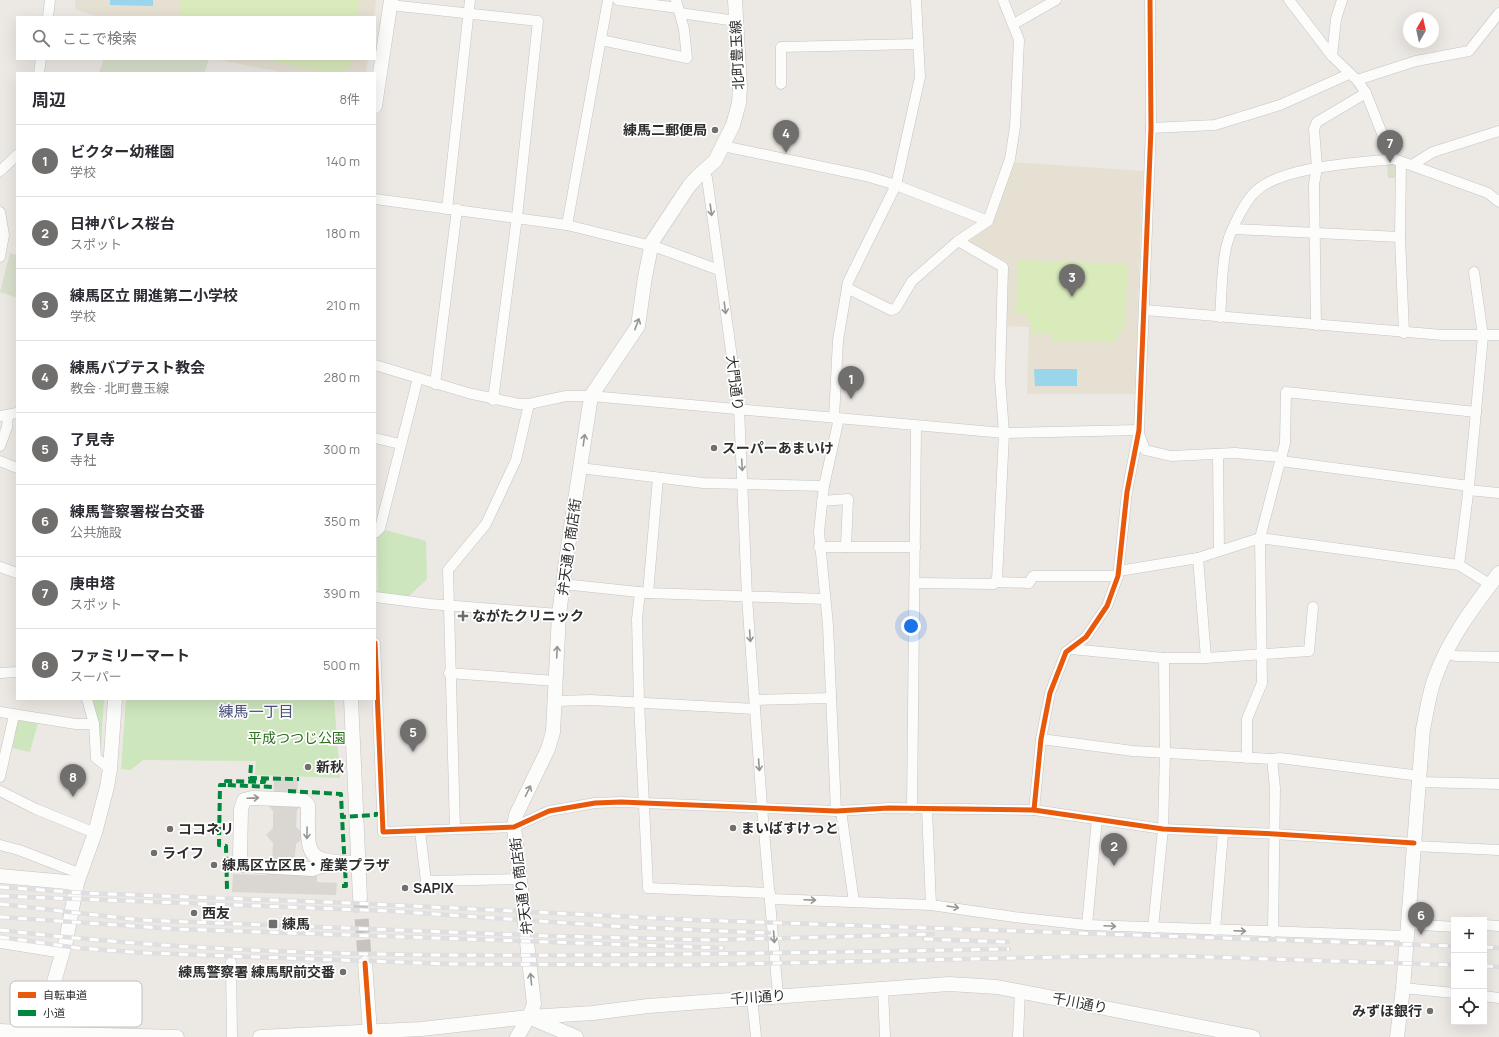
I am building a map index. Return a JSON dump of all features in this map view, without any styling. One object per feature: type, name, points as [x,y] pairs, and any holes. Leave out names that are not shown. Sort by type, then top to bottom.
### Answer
[{"type":"main road","name":"北町豊玉線","points":[[703,172],[715,161],[723,146],[733,125],[739,103],[740,70],[735,0]]},
{"type":"main road","points":[[376,99],[390,2]]},
{"type":"main road","name":"弁天通り商店街","points":[[518,1037],[534,1004],[514,827],[516,815],[548,749],[553,732],[559,614],[591,396],[638,326],[651,246],[675,205],[698,176],[703,172]]},
{"type":"main road","points":[[1397,1037],[1419,779],[1424,729],[1430,692],[1445,653],[1455,634],[1495,579]]},
{"type":"main road","points":[[55,981],[63,953],[79,878],[95,833],[110,769],[115,700]]},
{"type":"main road","points":[[351,700],[360,898]]},
{"type":"main road","points":[[332,863],[312,855],[309,849],[307,803],[303,800],[252,798],[244,800],[241,809],[240,859],[243,865],[312,869],[332,863],[358,863]]},
{"type":"main road","points":[[0,876],[79,878]]},
{"type":"main road","points":[[365,963],[370,1032]]},
{"type":"main road","name":"千川通り","points":[[260,1037],[311,1036],[421,1029],[529,1017],[593,1013],[648,1006],[882,988],[963,984],[1020,991],[1221,1034],[1253,1037]]},
{"type":"main road","points":[[529,1017],[576,1037]]},
{"type":"main road","points":[[0,1031],[44,1036],[177,1037]]},
{"type":"street","points":[[48,16],[50,0]]},
{"type":"street","points":[[435,384],[470,0]]},
{"type":"street","points":[[567,225],[608,0]]},
{"type":"street","points":[[618,0],[678,7],[736,21]]},
{"type":"street","points":[[854,902],[839,811],[831,698],[828,626],[819,547],[822,501],[836,418],[838,340],[848,282],[896,185],[920,77],[916,0]]},
{"type":"street","points":[[847,288],[891,310],[896,308],[912,281],[958,241],[988,220],[1010,159],[1015,127],[1019,40],[1014,24],[1003,0]]},
{"type":"street","points":[[1014,24],[1056,0]]},
{"type":"street","points":[[1034,810],[1041,739],[1050,693],[1066,652],[1086,637],[1107,606],[1118,574],[1127,492],[1139,432],[1151,128],[1150,0]]},
{"type":"street","points":[[1289,0],[1332,56],[1353,77],[1366,93],[1389,151],[1398,161],[1404,333]]},
{"type":"street","points":[[1332,56],[1336,20],[1342,0]]},
{"type":"street","points":[[390,2],[538,21],[517,217],[493,400]]},
{"type":"street","points":[[600,40],[687,58],[678,7]]},
{"type":"street","points":[[1151,128],[1215,125],[1280,105],[1353,77],[1416,61],[1469,51],[1499,13]]},
{"type":"street","points":[[780,84],[781,47],[918,44]]},
{"type":"street","points":[[39,72],[41,60]]},
{"type":"street","points":[[1316,325],[1314,184],[1317,168],[1314,129],[1317,122],[1366,93]]},
{"type":"street","points":[[1412,165],[1433,152],[1499,131]]},
{"type":"street","points":[[723,146],[866,176],[896,185],[988,220]]},
{"type":"street","points":[[0,171],[16,155]]},
{"type":"street","points":[[1220,317],[1227,248],[1233,229],[1248,200],[1256,190],[1278,178],[1317,168],[1398,161],[1488,193],[1499,202]]},
{"type":"street","name":"大門通り","points":[[703,172],[707,178],[739,408],[747,597],[762,807],[778,996]]},
{"type":"street","points":[[376,199],[517,217],[567,225],[651,246],[719,270]]},
{"type":"street","points":[[0,212],[4,235],[0,257]]},
{"type":"street","points":[[1233,229],[1400,237]]},
{"type":"street","points":[[958,241],[1003,267],[1000,379],[1004,433],[1002,497],[995,582]]},
{"type":"street","points":[[1459,565],[1469,488],[1483,336],[1474,272]]},
{"type":"street","points":[[1145,310],[1404,333],[1483,336],[1499,335]]},
{"type":"street","points":[[376,365],[493,400],[529,404],[566,396],[591,396],[739,408],[916,426],[1004,433],[1139,432]]},
{"type":"street","points":[[376,532],[380,528],[400,444],[418,378]]},
{"type":"street","points":[[1247,758],[1247,719],[1262,683],[1260,656],[1260,538],[1285,443],[1286,392],[1476,412]]},
{"type":"street","points":[[455,829],[449,673],[448,570],[486,524],[516,460],[529,404]]},
{"type":"street","points":[[0,446],[8,415]]},
{"type":"street","points":[[912,809],[916,426]]},
{"type":"street","points":[[1139,432],[1145,450],[1171,456],[1235,453],[1499,493]]},
{"type":"street","points":[[376,438],[400,444]]},
{"type":"street","points":[[1218,454],[1219,551]]},
{"type":"street","points":[[0,461],[16,468]]},
{"type":"street","points":[[580,468],[703,483],[824,486]]},
{"type":"street","points":[[658,478],[644,592],[637,619],[639,702],[648,888],[854,902],[931,905],[1014,917],[1087,925],[1273,932],[1407,930],[1451,926]]},
{"type":"street","points":[[822,501],[848,499],[846,547]]},
{"type":"street","points":[[915,583],[1029,583],[1033,576],[1118,574],[1198,558],[1247,540],[1260,538],[1459,565],[1495,579]]},
{"type":"street","points":[[819,547],[915,547]]},
{"type":"street","points":[[1198,558],[1206,658]]},
{"type":"street","points":[[0,567],[16,573]]},
{"type":"street","points":[[563,584],[644,592],[825,599]]},
{"type":"street","points":[[376,596],[449,606],[559,614]]},
{"type":"street","points":[[1071,649],[1164,658],[1260,656],[1309,651],[1314,607]]},
{"type":"street","points":[[1445,653],[1456,656],[1499,657]]},
{"type":"street","points":[[1153,928],[1163,829],[1165,754],[1164,658]]},
{"type":"street","points":[[0,673],[16,672]]},
{"type":"street","points":[[449,673],[556,681]]},
{"type":"street","points":[[376,680],[383,832],[514,827],[549,810],[595,803],[644,803],[839,811],[889,808],[1034,810],[1163,829],[1223,833],[1275,834],[1499,850]]},
{"type":"street","points":[[555,701],[591,700],[755,704],[831,698]]},
{"type":"street","points":[[87,700],[94,724],[96,758],[110,769]]},
{"type":"street","points":[[0,712],[76,724],[94,724]]},
{"type":"street","points":[[0,777],[14,715]]},
{"type":"street","points":[[1041,739],[1165,754],[1272,759],[1287,758],[1419,779],[1499,784]]},
{"type":"street","points":[[1272,759],[1275,788],[1273,932]]},
{"type":"street","points":[[0,791],[95,833]]},
{"type":"street","points":[[927,809],[931,905]]},
{"type":"street","points":[[1087,925],[1097,819]]},
{"type":"street","points":[[420,831],[426,881],[519,879]]},
{"type":"street","points":[[1215,930],[1223,833]]},
{"type":"street","points":[[0,845],[19,850],[79,878]]},
{"type":"street","points":[[1487,925],[1499,926]]},
{"type":"street","points":[[0,943],[63,953]]},
{"type":"street","points":[[231,962],[232,1037]]},
{"type":"street","points":[[882,988],[885,1037]]},
{"type":"street","points":[[1402,988],[1451,993]]},
{"type":"street","points":[[1018,1037],[1020,991]]},
{"type":"street","points":[[1487,996],[1499,998]]},
{"type":"street","points":[[752,998],[756,1037]]},
{"type":"shaded area","points":[[75,0],[376,0],[374,16],[95,16],[75,9]]},
{"type":"shaded area","points":[[220,60],[368,60],[366,72],[280,72]]},
{"type":"shaded area","points":[[1012,162],[1143,171],[1136,394],[1027,394],[1029,327],[1006,326],[1007,262],[969,242],[969,236],[991,220]]},
{"type":"shaded area","points":[[274,777],[298,777],[297,802],[301,806],[297,810],[296,827],[306,836],[296,844],[294,866],[301,871],[301,875],[317,876],[317,882],[337,883],[336,895],[232,892],[233,874],[266,875],[266,870],[272,866],[273,843],[266,835],[273,828],[273,811],[268,805],[274,802]]},
{"type":"green space","points":[[181,0],[359,0],[357,16],[180,16]]},
{"type":"green space","points":[[104,60],[209,60],[204,72],[99,72]]},
{"type":"green space","points":[[268,60],[352,60],[351,65],[344,72],[322,72]]},
{"type":"green space","points":[[1387,165],[1397,165],[1395,178],[1388,178]]},
{"type":"green space","points":[[10,253],[16,255],[16,298],[0,292]]},
{"type":"green space","points":[[1018,260],[1128,264],[1124,332],[1117,332],[1117,342],[1051,341],[1051,334],[1031,333],[1031,325],[1026,313],[1016,313]]},
{"type":"green space","points":[[385,530],[426,541],[427,579],[407,598],[378,593],[377,538]]},
{"type":"green space","points":[[90,700],[104,700],[101,746],[99,747]]},
{"type":"green space","name":"平成つつじ公園","points":[[126,700],[334,700],[340,778],[255,775],[256,761],[143,760],[131,770],[121,769]]},
{"type":"green space","points":[[20,720],[38,723],[30,752],[12,748],[16,723]]},
{"type":"water","points":[[110,0],[153,0],[153,6],[110,5]]},
{"type":"water","points":[[1034,369],[1077,369],[1077,386],[1035,386]]},
{"type":"tunnel","points":[[360,898],[365,963]]},
{"type":"railway","points":[[0,887],[84,893],[351,903],[695,920],[1451,946]]},
{"type":"railway","points":[[0,896],[389,911],[627,927],[769,933]]},
{"type":"railway","points":[[0,904],[140,920],[550,936],[713,940],[933,934]]},
{"type":"railway","points":[[0,917],[175,929],[723,948]]},
{"type":"railway","points":[[0,930],[170,946],[427,955],[806,953],[1009,949]]},
{"type":"railway","points":[[0,937],[78,948],[146,953],[450,964],[690,965],[1108,956],[1177,956],[1451,965]]},
{"type":"railway","points":[[924,939],[1008,942]]},
{"type":"railway","points":[[1487,947],[1499,948]]},
{"type":"railway","points":[[1487,966],[1499,967]]},
{"type":"marked path","points":[[251,765],[250,778],[299,779]]},
{"type":"marked path","points":[[265,778],[264,782],[226,781],[226,785],[274,787]]},
{"type":"marked path","points":[[226,785],[220,785],[219,845],[226,846],[227,889]]},
{"type":"marked path","points":[[288,791],[341,794],[342,817],[376,815],[376,812]]},
{"type":"marked path","points":[[342,817],[346,886],[342,886]]},
{"type":"cycle path","points":[[1034,810],[1041,739],[1050,693],[1066,652],[1086,637],[1107,606],[1118,576],[1127,492],[1139,430],[1151,128],[1150,0]]},
{"type":"cycle path","points":[[376,667],[383,832],[514,827],[549,811],[595,803],[621,802],[836,811],[889,808],[1034,810],[1163,829],[1275,834],[1414,843]]},
{"type":"cycle path","points":[[365,963],[370,1032]]},
{"type":"place","name":"練馬二郵便局","points":[[715,130]]},
{"type":"place","name":"練馬バプテスト教会","points":[[786,153]]},
{"type":"place","name":"庚申塔","points":[[1390,163]]},
{"type":"place","name":"練馬区立 開進第二小学校","points":[[1072,297]]},
{"type":"place","name":"ビクター幼稚園","points":[[851,399]]},
{"type":"place","name":"スーパーあまいけ","points":[[714,448]]},
{"type":"place","name":"ながたクリニック","points":[[463,616]]},
{"type":"place","name":"了見寺","points":[[413,752]]},
{"type":"place","name":"新秋","points":[[308,767]]},
{"type":"place","name":"ファミリーマート","points":[[73,797]]},
{"type":"place","name":"まいばすけっと","points":[[733,828]]},
{"type":"place","name":"ココネリ","points":[[170,829]]},
{"type":"place","name":"ライフ","points":[[154,853]]},
{"type":"place","name":"練馬区立区民・産業プラザ","points":[[214,865]]},
{"type":"place","name":"日神パレス桜台","points":[[1114,866]]},
{"type":"place","name":"SAPIX","points":[[405,888]]},
{"type":"place","name":"西友","points":[[194,913]]},
{"type":"place","name":"練馬","points":[[273,924]]},
{"type":"place","name":"練馬警察署桜台交番","points":[[1421,935]]},
{"type":"place","name":"練馬警察署 練馬駅前交番","points":[[343,972]]},
{"type":"place","name":"みずほ銀行","points":[[1430,1011]]},
{"type":"district","name":"練馬一丁目","points":[[256,712]]}]
